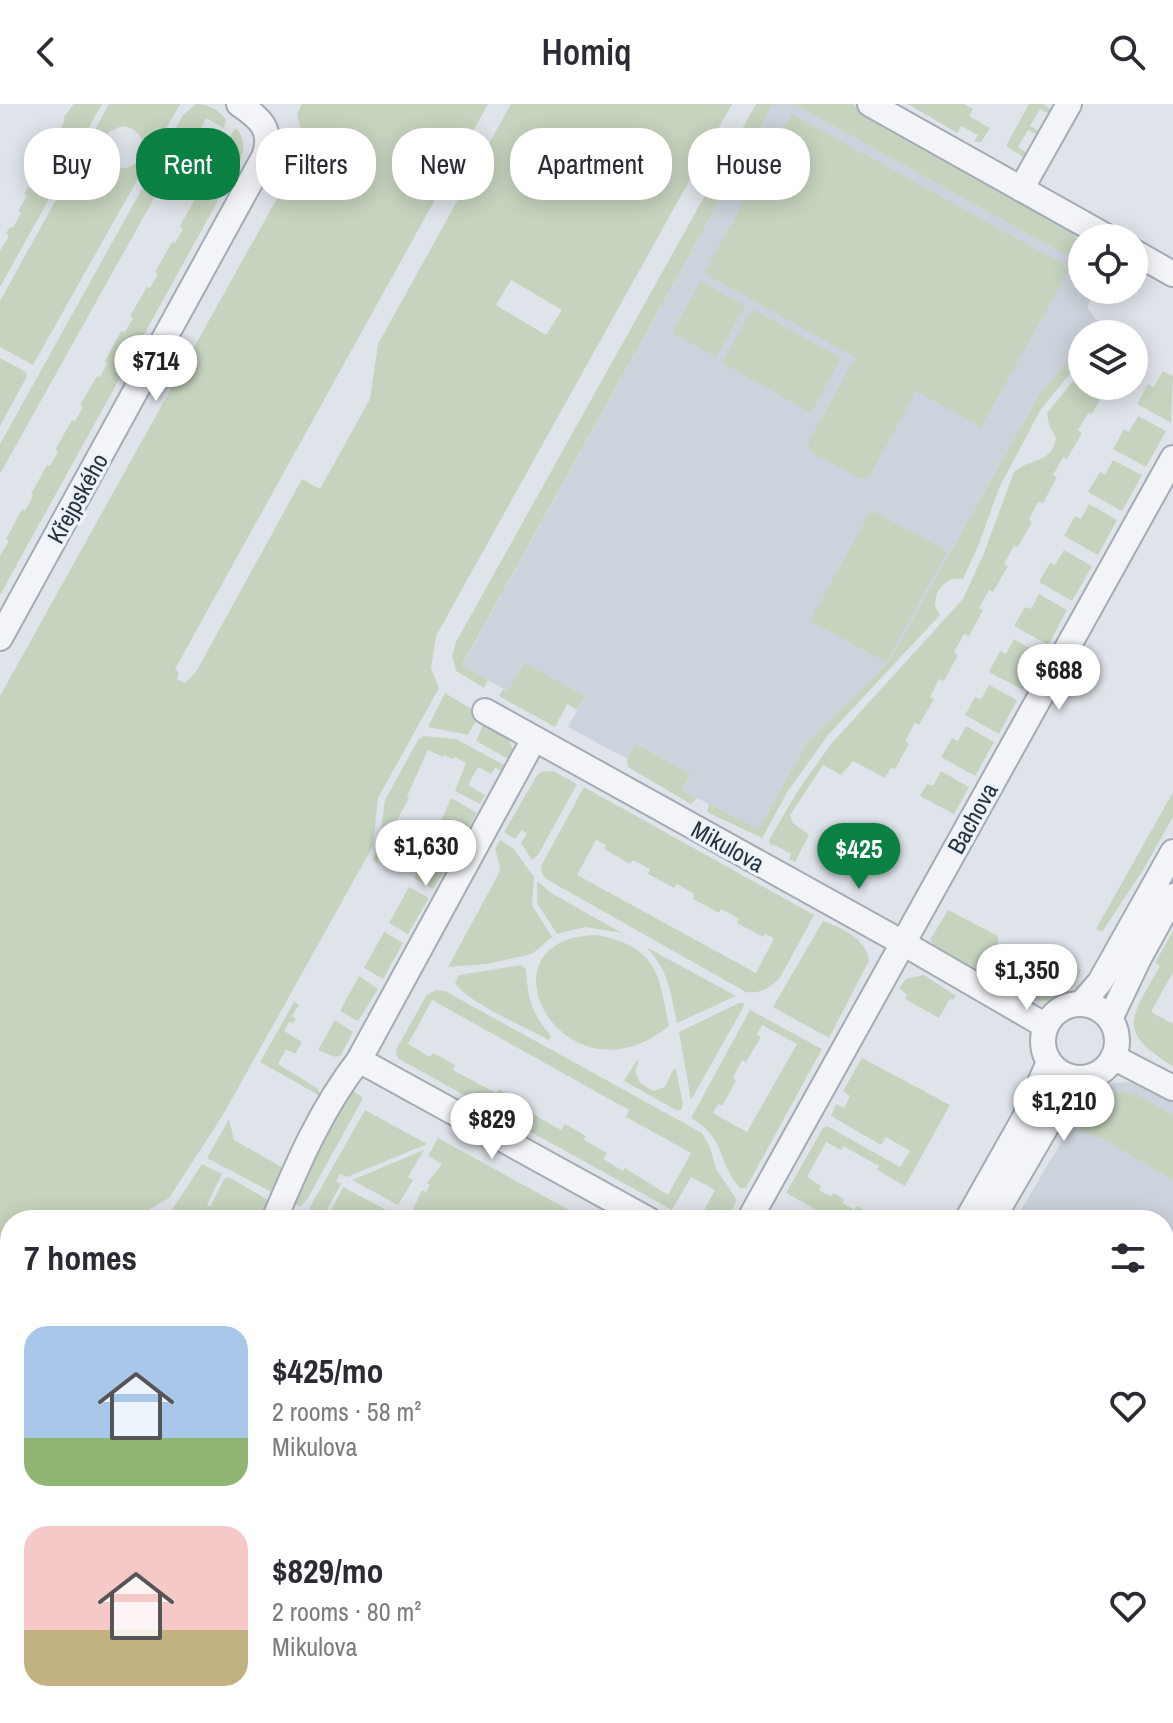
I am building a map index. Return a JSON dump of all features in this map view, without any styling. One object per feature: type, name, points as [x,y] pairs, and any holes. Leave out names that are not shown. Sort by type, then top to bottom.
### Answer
[{"type":"street","name":"Křejpského","points":[[0,638],[268,147],[269,138],[263,123],[239,104]]},
{"type":"street","points":[[870,104],[1084,224]]},
{"type":"street","points":[[1021,189],[1069,104]]},
{"type":"street","points":[[1148,260],[1173,274]]},
{"type":"street","name":"Bachova","points":[[755,1210],[1173,458]]},
{"type":"street","name":"Mikulova","points":[[485,711],[1046,1026]]},
{"type":"street","points":[[278,1210],[302,1153],[338,1089],[359,1060],[534,739]]},
{"type":"street","points":[[1081,1004],[1100,982],[1173,852]]},
{"type":"street","points":[[1110,1019],[1173,896]]},
{"type":"street","points":[[998,1210],[1060,1103],[1081,1078],[1102,1070],[1113,1057],[1117,1037],[1110,1019],[1097,1008],[1081,1004],[1061,1010],[1046,1026],[1044,1044],[1049,1062],[1063,1073],[1081,1078]]},
{"type":"street","points":[[1113,1057],[1173,1088]]},
{"type":"street","points":[[359,1060],[631,1210]]},
{"type":"street","points":[[973,1210],[1024,1119],[1049,1062]]},
{"type":"shaded area","points":[[773,104],[794,104],[1068,256],[1068,304],[1089,304],[1087,307],[1096,320],[1068,320],[1068,361],[1040,393],[888,663],[806,744],[759,830],[682,790],[691,774],[637,743],[627,759],[568,727],[585,696],[524,662],[508,691],[462,666],[720,200],[810,200],[810,128],[760,128]]},
{"type":"shaded area","points":[[1131,1082],[1173,1101],[1173,1210],[1021,1210],[1085,1102],[1101,1087]]},
{"type":"green space","points":[[74,104],[102,104],[89,128],[61,128],[63,118]]},
{"type":"green space","points":[[109,104],[180,104],[166,128],[136,128],[136,132],[122,126],[96,128]]},
{"type":"green space","points":[[196,104],[205,105],[226,120],[224,128],[206,118],[201,128],[176,128],[183,115]]},
{"type":"green space","points":[[302,104],[488,104],[475,128],[392,128],[392,200],[435,200],[175,669],[179,672],[177,679],[185,683],[196,672],[302,479],[320,489],[370,399],[378,344],[458,200],[494,200],[494,135],[511,104],[732,104],[719,128],[688,128],[688,183],[436,636],[431,668],[439,688],[378,798],[373,846],[223,1115],[169,1198],[148,1210],[0,1210],[0,696],[276,200],[376,200],[376,128],[300,128],[297,114]],"holes":[[[511,280],[562,310],[546,335],[496,305]]]},
{"type":"green space","points":[[756,104],[773,104],[760,128],[743,128]]},
{"type":"green space","points":[[794,104],[853,104],[984,178],[982,182],[1068,231],[1068,256]]},
{"type":"green space","points":[[908,104],[964,104],[973,109],[969,116],[990,128],[981,142],[974,142],[978,135],[961,126],[957,133]]},
{"type":"green space","points":[[1029,104],[1043,104],[1055,112],[1053,116],[1040,109],[1030,126],[1043,133],[1041,137],[1028,130],[1018,147],[1030,155],[1028,160],[1006,146]]},
{"type":"green space","points":[[792,114],[1068,267],[981,427],[912,389],[914,395],[869,477],[860,479],[811,452],[808,443],[852,363],[858,359],[704,273],[744,200],[810,200],[810,128],[784,128]]},
{"type":"green space","points":[[240,134],[243,143],[240,161]]},
{"type":"green space","points":[[136,163],[136,182],[33,365],[0,347],[0,301],[56,200],[120,200],[120,168]]},
{"type":"green space","points":[[136,199],[153,200],[0,474],[0,444]]},
{"type":"green space","points":[[25,200],[48,200],[0,287],[0,251],[9,236],[6,233],[10,227],[13,228],[21,213],[18,211]]},
{"type":"green space","points":[[194,200],[218,200],[0,595],[0,556],[9,541],[6,539],[22,509],[25,511],[47,465],[50,466],[58,452],[55,450],[72,420],[75,421],[83,407],[80,405],[97,376],[100,377],[121,331],[125,332],[133,318],[130,316],[158,274],[155,272],[183,229],[180,226]]},
{"type":"green space","points":[[702,200],[720,200],[462,665],[488,680],[484,688],[456,671],[452,656],[456,642]]},
{"type":"green space","points":[[701,281],[745,306],[716,357],[672,333]]},
{"type":"green space","points":[[752,309],[841,358],[811,413],[722,363]]},
{"type":"green space","points":[[0,358],[26,372],[27,376],[0,426]]},
{"type":"green space","points":[[1068,361],[1068,376],[1041,409],[999,488],[963,579],[951,580],[939,590],[935,606],[940,615],[828,735],[788,791],[762,838],[707,812],[709,804],[759,829],[806,744],[888,663],[1040,393]]},
{"type":"green space","points":[[1163,371],[1173,376],[1171,423],[1137,404],[1139,400],[1148,400],[1148,384],[1154,387]]},
{"type":"green space","points":[[1068,387],[1068,400],[1100,400],[1078,430],[1082,433],[1067,459],[1063,457],[1053,475],[1057,477],[1043,503],[1038,502],[1029,519],[1032,522],[1018,547],[1014,546],[1004,564],[1008,566],[993,592],[989,590],[979,608],[983,610],[969,636],[964,634],[954,652],[958,655],[944,681],[939,679],[930,697],[934,699],[919,725],[915,723],[905,741],[909,744],[895,769],[891,768],[885,778],[853,761],[841,775],[823,765],[790,815],[793,823],[809,835],[795,862],[789,859],[791,854],[773,844],[771,847],[769,840],[799,789],[831,744],[963,599],[1014,472],[1045,456],[1054,446],[1056,438],[1047,413]]},
{"type":"green space","points":[[1138,416],[1166,431],[1146,467],[1113,449],[1124,429],[1129,432]]},
{"type":"green space","points":[[1113,460],[1142,475],[1122,511],[1088,492],[1100,472],[1105,475]]},
{"type":"green space","points":[[1089,504],[1117,520],[1098,555],[1064,536],[1075,516],[1081,519]]},
{"type":"green space","points":[[871,510],[947,551],[886,662],[810,621]]},
{"type":"green space","points":[[1064,550],[1092,566],[1072,601],[1039,582],[1050,563],[1055,565]]},
{"type":"green space","points":[[1039,594],[1067,610],[1048,645],[1014,626],[1025,607],[1031,609]]},
{"type":"green space","points":[[1014,639],[1042,655],[1023,690],[989,672],[1000,651],[1006,654]]},
{"type":"green space","points":[[524,662],[585,696],[577,710],[567,704],[555,727],[499,696],[503,689],[508,691]]},
{"type":"green space","points":[[989,685],[1017,700],[999,734],[965,715],[975,697],[981,699]]},
{"type":"green space","points":[[445,693],[480,714],[468,735],[428,727]]},
{"type":"green space","points":[[486,718],[509,741],[512,761],[476,741]]},
{"type":"green space","points":[[966,726],[994,742],[975,776],[941,757],[952,738],[958,741]]},
{"type":"green space","points":[[424,736],[456,739],[508,767],[505,773],[495,768],[491,774],[478,767],[468,785],[485,795],[480,804],[455,791],[466,763],[428,750],[407,796],[409,798],[377,863],[373,860],[379,846],[385,800],[418,740]]},
{"type":"green space","points":[[636,743],[691,774],[682,790],[697,798],[691,804],[628,767],[627,759]]},
{"type":"green space","points":[[553,771],[577,784],[538,855],[532,860],[521,843],[527,834],[522,830],[515,839],[504,832],[536,777],[541,772]]},
{"type":"green space","points":[[941,771],[969,787],[954,814],[920,796],[927,784],[933,786]]},
{"type":"green space","points":[[584,787],[814,915],[780,978],[764,990],[746,992],[546,879],[541,866]],"holes":[[[596,840],[606,845],[604,849],[630,864],[633,860],[650,869],[648,874],[674,888],[677,884],[694,894],[693,899],[719,913],[721,909],[739,919],[737,923],[763,937],[765,934],[774,938],[756,973],[577,875]]]},
{"type":"green space","points":[[1173,792],[1173,817],[1102,932],[1096,929]]},
{"type":"green space","points":[[451,798],[477,813],[455,851],[433,839]]},
{"type":"green space","points":[[500,840],[513,848],[534,877],[532,905],[552,937],[532,954],[487,964],[448,967],[499,873],[495,849]]},
{"type":"green space","points":[[428,846],[451,860],[433,889],[414,878]]},
{"type":"green space","points":[[537,881],[551,893],[622,933],[585,927],[557,934],[537,903]]},
{"type":"green space","points":[[409,887],[429,898],[408,934],[389,923]]},
{"type":"green space","points":[[948,910],[998,936],[998,948],[980,970],[971,968],[930,940]]},
{"type":"green space","points":[[823,921],[859,941],[869,961],[829,1038],[773,1007]]},
{"type":"green space","points":[[1173,931],[1173,972],[1151,1012],[1173,1024],[1173,1066],[1142,1043],[1134,1022],[1142,998],[1160,966],[1155,963]]},
{"type":"green space","points":[[384,932],[403,943],[383,979],[364,968]]},
{"type":"green space","points":[[597,935],[617,940],[644,955],[658,977],[669,1026],[630,1047],[595,1048],[566,1036],[546,1014],[536,987],[540,962],[560,943]]},
{"type":"green space","points":[[646,947],[736,996],[677,1023],[664,973]]},
{"type":"green space","points":[[1023,949],[1071,974],[1076,967],[1081,970],[1068,990],[1056,998],[1042,1001],[1024,998],[1010,991],[1002,978],[1012,956]]},
{"type":"green space","points":[[521,965],[526,969],[532,1005],[551,1036],[549,1040],[484,1006],[455,983],[459,975]]},
{"type":"green space","points":[[924,975],[956,996],[950,999],[939,1018],[905,999],[907,995],[899,988],[906,979]]},
{"type":"green space","points":[[359,976],[378,989],[358,1021],[340,1011]]},
{"type":"green space","points":[[435,990],[445,991],[702,1133],[716,1169],[737,1200],[732,1210],[704,1210],[715,1190],[691,1177],[672,1210],[399,1059],[397,1048],[426,996]],"holes":[[[432,1000],[629,1110],[626,1117],[691,1153],[668,1195],[625,1168],[623,1171],[603,1159],[607,1153],[584,1140],[586,1136],[565,1124],[561,1130],[517,1105],[519,1101],[499,1089],[496,1093],[453,1070],[455,1065],[433,1053],[430,1057],[408,1044]]]},
{"type":"green space","points":[[294,1002],[299,1005],[292,1016],[296,1019],[293,1023],[289,1022],[284,1031],[302,1042],[295,1054],[286,1049],[278,1064],[317,1088],[322,1097],[260,1062]]},
{"type":"green space","points":[[744,1003],[743,1008],[691,1100],[679,1032]]},
{"type":"green space","points":[[750,1010],[822,1049],[746,1188],[740,1188],[732,1178],[710,1134],[691,1118]],"holes":[[[762,1025],[797,1044],[747,1132],[713,1113],[718,1104],[722,1106],[736,1081],[733,1078],[742,1060],[746,1062],[761,1037],[757,1034]]]},
{"type":"green space","points":[[335,1020],[353,1032],[341,1055],[335,1057],[318,1050]]},
{"type":"green space","points":[[862,1058],[950,1105],[905,1186],[877,1170],[879,1166],[843,1146],[841,1150],[826,1142],[807,1177],[821,1186],[819,1190],[831,1196],[834,1193],[854,1210],[817,1210],[786,1193],[823,1128],[827,1126],[900,1167],[910,1151],[886,1137],[881,1145],[831,1116],[836,1104],[844,1108],[850,1096],[843,1091]]},
{"type":"green space","points":[[637,1060],[635,1071],[640,1083],[653,1091],[665,1087],[676,1069],[683,1104],[681,1110],[624,1081]]},
{"type":"green space","points":[[351,1089],[363,1098],[308,1198],[300,1207],[293,1203],[309,1163]]},
{"type":"green space","points":[[1124,1091],[1173,1115],[1173,1180],[1108,1142],[1080,1130],[1103,1100]]},
{"type":"green space","points":[[365,1110],[427,1144],[347,1177],[340,1174],[336,1181],[341,1184],[327,1210],[311,1210]]},
{"type":"green space","points":[[229,1119],[234,1140],[287,1170],[277,1195],[207,1158]]},
{"type":"green space","points":[[438,1138],[569,1210],[413,1210],[422,1190],[426,1192],[430,1185],[427,1183],[442,1164],[428,1156]]},
{"type":"green space","points":[[424,1150],[408,1177],[413,1180],[398,1205],[352,1180]]},
{"type":"green space","points":[[202,1164],[222,1174],[207,1205],[210,1207],[224,1179],[229,1177],[268,1200],[264,1210],[172,1210]]},
{"type":"green space","points":[[343,1187],[386,1210],[331,1210]]}]
